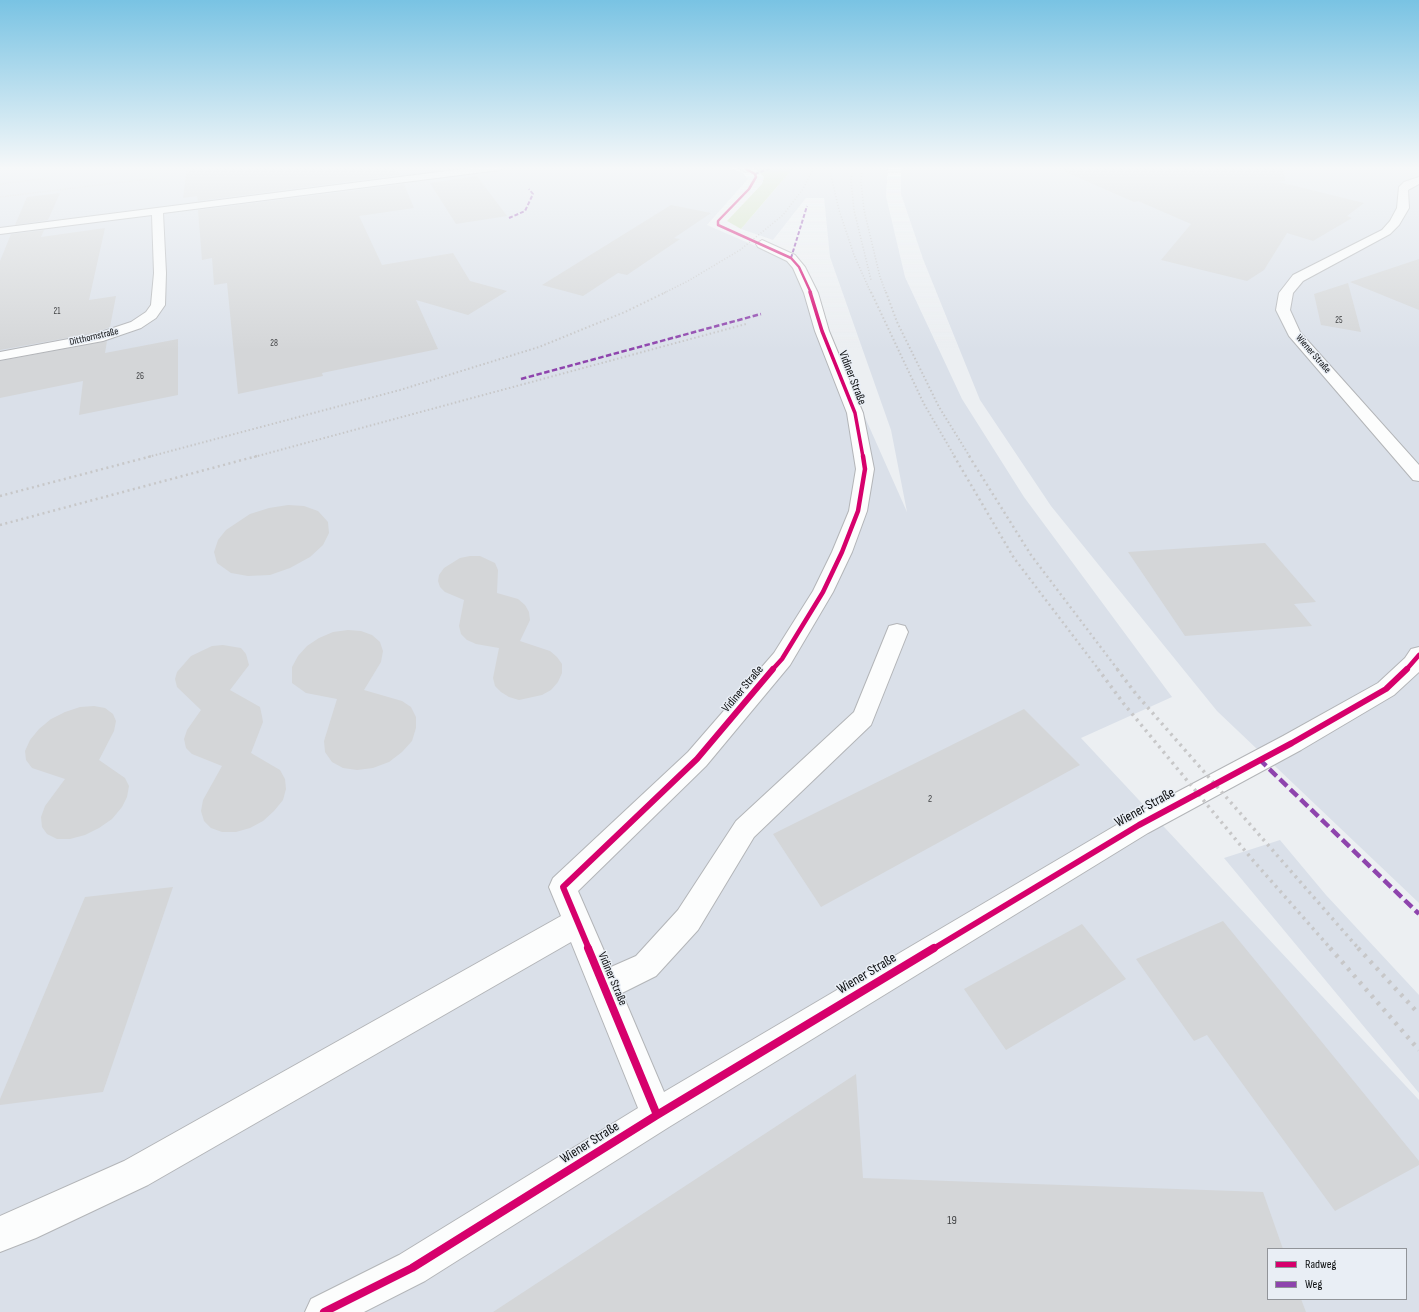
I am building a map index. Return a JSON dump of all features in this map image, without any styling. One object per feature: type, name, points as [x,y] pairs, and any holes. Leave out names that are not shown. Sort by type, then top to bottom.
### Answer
[{"type":"street","points":[[0,231],[22,228]]},
{"type":"street","name":"Ditthornstraße","points":[[0,356],[98,338],[136,325],[151,315],[158,305],[160,273],[158,228]]},
{"type":"street","name":"Wiener Straße","points":[[1390,228],[1386,232],[1298,278],[1286,293],[1282,310],[1294,333],[1419,476]]},
{"type":"street","name":"Vidiner Straße","points":[[657,1115],[563,887],[697,759],[782,659],[823,592],[842,552],[858,511],[865,469],[855,413],[822,331],[811,293],[799,267],[791,258],[762,244]]},
{"type":"street","points":[[604,986],[646,966],[688,920],[745,829],[863,718],[897,632]]},
{"type":"street","name":"Wiener Straße","points":[[324,1312],[412,1268],[657,1115],[1139,825],[1292,743],[1386,689],[1413,664],[1419,655]]},
{"type":"street","points":[[0,1234],[23,1225],[136,1173],[577,923]]},
{"type":"shaded area","points":[[0,228],[714,228],[797,264],[907,512],[891,430],[830,257],[827,228],[894,228],[905,277],[962,399],[1024,497],[1172,697],[1081,738],[1419,1100],[1419,1312],[0,1312]]},
{"type":"shaded area","points":[[742,228],[782,228],[773,240]]},
{"type":"shaded area","points":[[913,228],[1419,228],[1419,903],[1217,711],[1051,506],[980,400],[923,259]]},
{"type":"shaded area","points":[[1280,840],[1326,895],[1419,995],[1419,1093],[1224,858]]},
{"type":"building","points":[[105,228],[89,300],[116,296],[110,327],[95,333],[0,350],[0,261],[11,234],[44,230],[41,237]]},
{"type":"building","points":[[199,228],[365,228],[382,265],[453,253],[470,281],[507,291],[468,315],[416,300],[438,349],[322,373],[323,376],[238,394],[227,283],[214,285],[212,258],[202,260]]},
{"type":"building","points":[[634,228],[688,228],[674,238],[680,239],[627,275],[618,273],[583,296],[542,285]]},
{"type":"building","points":[[1187,228],[1335,228],[1313,241],[1287,233],[1264,270],[1247,281],[1161,260]]},
{"type":"building","points":[[1419,259],[1419,310],[1350,282]]},
{"type":"building","points":[[1348,283],[1361,332],[1321,325],[1314,294]]},
{"type":"building","points":[[178,339],[178,395],[79,415],[83,381],[0,398],[0,361],[107,341],[105,353]]},
{"type":"building","points":[[288,505],[304,506],[318,511],[328,522],[329,533],[323,545],[310,557],[290,568],[270,575],[248,576],[231,573],[217,563],[214,552],[218,540],[226,530],[250,514],[269,508]]},
{"type":"building","points":[[1265,543],[1316,602],[1294,604],[1312,626],[1185,636],[1128,552]]},
{"type":"building","points":[[480,556],[495,563],[498,570],[497,593],[518,599],[525,605],[529,612],[530,620],[520,641],[550,651],[562,664],[562,673],[558,682],[551,690],[542,695],[519,700],[509,697],[495,686],[493,678],[499,648],[476,644],[467,640],[461,634],[459,626],[464,600],[445,592],[440,587],[438,581],[439,575],[444,568],[460,558]]},
{"type":"building","points":[[348,630],[361,631],[372,635],[380,642],[383,651],[381,662],[364,690],[402,701],[411,707],[416,717],[416,728],[412,741],[402,752],[389,762],[373,768],[357,770],[343,768],[332,762],[325,752],[324,741],[337,699],[306,693],[292,683],[292,667],[298,656],[307,646],[319,638],[333,632]]},
{"type":"building","points":[[223,645],[241,648],[246,654],[249,665],[230,690],[260,707],[263,722],[251,753],[280,770],[285,779],[286,789],[283,800],[263,821],[250,828],[236,832],[222,832],[211,828],[204,821],[201,811],[203,800],[222,766],[192,754],[186,748],[184,739],[187,730],[201,710],[177,687],[175,679],[177,672],[191,656],[212,646]]},
{"type":"building","points":[[94,706],[105,708],[113,714],[116,721],[114,731],[99,760],[125,778],[129,786],[127,797],[122,807],[112,819],[99,828],[85,835],[70,839],[57,839],[47,834],[42,827],[41,817],[45,806],[65,779],[32,768],[26,760],[25,751],[30,740],[39,729],[51,719],[80,707]]},
{"type":"building","points":[[1024,709],[1080,765],[821,907],[773,834]]},
{"type":"building","points":[[173,887],[103,1092],[0,1105],[0,1099],[85,897]]},
{"type":"building","points":[[1223,921],[1419,1161],[1419,1165],[1335,1211],[1207,1035],[1194,1041],[1136,959]]},
{"type":"building","points":[[1082,924],[1126,979],[1006,1050],[964,989]]},
{"type":"building","points":[[856,1074],[863,1178],[1263,1192],[1283,1248],[1267,1248],[1267,1300],[1301,1300],[1306,1312],[493,1312]]},
{"type":"railway","points":[[666,292],[688,281],[740,250],[767,228]]},
{"type":"railway","points":[[845,228],[854,255],[871,293]]},
{"type":"railway","points":[[858,228],[871,280]]},
{"type":"railway","points":[[868,228],[880,277],[886,293]]},
{"type":"railway","points":[[148,457],[400,390],[539,347],[625,312],[666,292]]},
{"type":"railway","points":[[871,292],[924,404],[955,457]]},
{"type":"railway","points":[[886,292],[897,322],[939,407],[970,457]]},
{"type":"railway","points":[[254,457],[746,324]]},
{"type":"railway","points":[[0,496],[152,456]]},
{"type":"railway","points":[[0,525],[257,456]]},
{"type":"railway","points":[[954,456],[1014,558],[1099,670]]},
{"type":"railway","points":[[969,456],[1031,555],[1118,670]]},
{"type":"railway","points":[[1098,669],[1124,704],[1251,858],[1331,949]]},
{"type":"railway","points":[[1117,669],[1136,694],[1359,949]]},
{"type":"railway","points":[[1330,948],[1419,1050]]},
{"type":"railway","points":[[1358,948],[1419,1014]]},
{"type":"marked path","points":[[791,258],[800,228]]},
{"type":"marked path","points":[[521,379],[761,314]]},
{"type":"marked path","points":[[1259,759],[1419,914]]},
{"type":"cycle path","points":[[657,1115],[563,887],[697,759],[782,659],[823,592],[842,552],[858,511],[865,469],[855,413],[822,331],[811,293],[799,267],[791,258],[725,228]]},
{"type":"cycle path","points":[[324,1312],[412,1268],[657,1115],[1139,825],[1292,743],[1386,689],[1413,664],[1419,655]]}]
